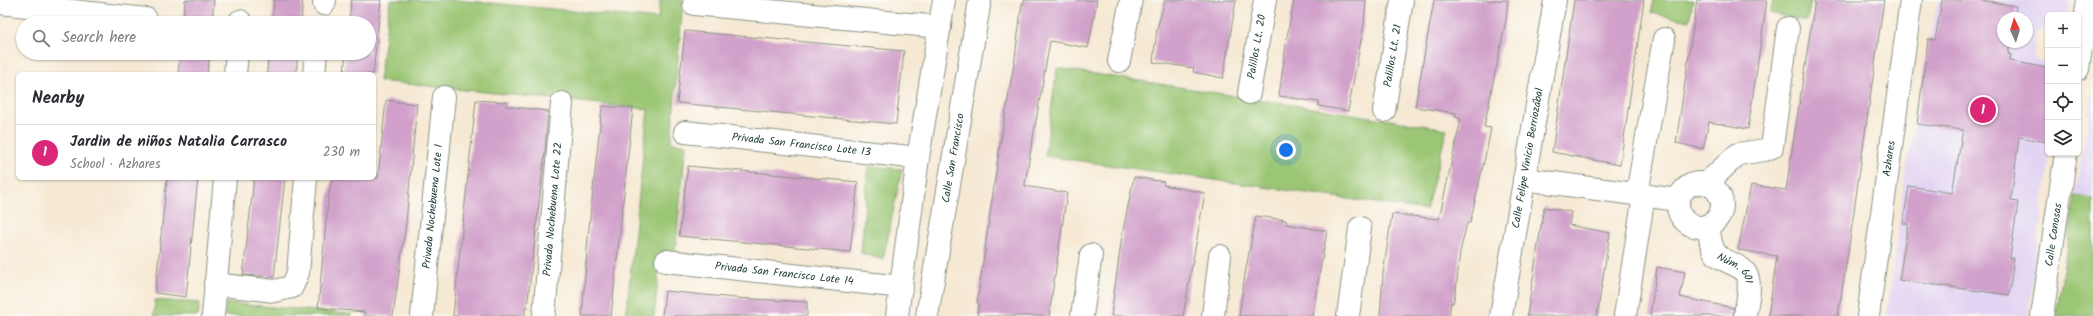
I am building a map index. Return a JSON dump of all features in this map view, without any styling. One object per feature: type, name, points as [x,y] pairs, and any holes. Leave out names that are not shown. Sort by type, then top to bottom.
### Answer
[{"type":"street","points":[[897,316],[918,158],[944,0]]},
{"type":"street","name":"Calle San Francisco","points":[[927,316],[980,0]]},
{"type":"street","points":[[1119,61],[1131,0]]},
{"type":"street","name":"Palillos Lt. 20","points":[[1249,93],[1265,0]]},
{"type":"street","name":"Palillos Lt. 21","points":[[1384,111],[1402,0]]},
{"type":"street","name":"Calle Felipe Vinicio Berriozábal","points":[[1501,316],[1555,0]]},
{"type":"street","name":"Azhares","points":[[1868,316],[1911,0]]},
{"type":"street","points":[[2081,48],[2088,0]]},
{"type":"street","points":[[0,4],[117,16]]},
{"type":"street","points":[[694,4],[940,27]]},
{"type":"street","points":[[1707,183],[1738,154],[1764,150],[1772,147],[1775,138],[1788,28]]},
{"type":"street","points":[[1625,316],[1664,39]]},
{"type":"street","points":[[235,72],[236,60]]},
{"type":"street","points":[[314,72],[315,60]]},
{"type":"street","name":"Privada Nochebuena Lote 1","points":[[422,316],[444,97]]},
{"type":"street","name":"Privada Nochebuena Lote 22","points":[[544,316],[562,103]]},
{"type":"street","name":"Privada San Francisco Lote 13","points":[[685,132],[918,158]]},
{"type":"street","name":"Calle Canosas","points":[[2042,316],[2066,156]]},
{"type":"street","points":[[1524,179],[1678,200]]},
{"type":"street","points":[[213,316],[225,180]]},
{"type":"street","points":[[215,284],[274,291],[292,287],[298,273],[306,180]]},
{"type":"street","points":[[1695,183],[1707,183],[1715,188],[1721,195],[1721,213],[1716,220],[1708,225],[1696,226],[1685,222],[1679,212],[1678,200],[1684,189],[1695,183]]},
{"type":"street","name":"Núm. 601","points":[[1708,225],[1713,248],[1717,254],[1742,269],[1747,275],[1749,284],[1745,316]]},
{"type":"street","points":[[1348,316],[1360,228]]},
{"type":"street","points":[[1082,316],[1091,255]]},
{"type":"street","points":[[1213,316],[1220,256]]},
{"type":"street","name":"Privada San Francisco Lote 14","points":[[666,260],[902,287]]},
{"type":"shaded area","points":[[1938,0],[2070,0],[2069,10],[2066,12],[2045,12],[2045,26],[2036,33],[2033,58],[2045,64],[2045,156],[2050,156],[2028,316],[1887,316],[1905,175]]},
{"type":"shaded area","points":[[2093,90],[2093,199],[2075,196]]},
{"type":"green space","points":[[390,0],[458,0],[658,19],[660,0],[683,0],[671,142],[686,145],[675,253],[661,251],[654,316],[626,316],[648,109],[379,81]]},
{"type":"green space","points":[[1654,0],[1693,0],[1689,21],[1651,13]]},
{"type":"green space","points":[[1773,0],[1811,0],[1807,21],[1770,13]]},
{"type":"green space","points":[[1057,68],[1447,129],[1426,210],[1045,156]]},
{"type":"green space","points":[[868,166],[902,169],[883,260],[861,253]]},
{"type":"green space","points":[[2075,196],[2093,199],[2093,316],[2056,316]]},
{"type":"green space","points":[[155,300],[200,303],[198,316],[154,316]]},
{"type":"green space","points":[[226,303],[353,314],[352,316],[225,316]]},
{"type":"building","points":[[185,0],[214,0],[213,16],[184,16]]},
{"type":"building","points":[[274,0],[303,0],[302,16],[273,16]]},
{"type":"building","points":[[351,0],[381,0],[376,46],[376,16],[350,16]]},
{"type":"building","points":[[1024,0],[1097,0],[1088,48],[1050,41],[1025,183],[1025,186],[1067,193],[1049,316],[977,316],[979,303],[977,303],[1000,145],[1015,58],[1022,3],[1024,4]]},
{"type":"building","points":[[1165,0],[1236,0],[1223,78],[1193,72],[1194,68],[1153,62],[1157,29]]},
{"type":"building","points":[[1294,0],[1366,0],[1364,24],[1348,111],[1318,106],[1319,102],[1279,96],[1287,37]]},
{"type":"building","points":[[1434,0],[1508,0],[1506,20],[1484,127],[1491,128],[1470,223],[1467,223],[1460,252],[1456,290],[1453,303],[1451,303],[1449,316],[1380,316],[1383,274],[1392,214],[1439,219],[1461,119],[1455,117],[1456,113],[1415,107]]},
{"type":"building","points":[[1574,0],[1644,0],[1620,165],[1552,152]]},
{"type":"building","points":[[1697,0],[1767,0],[1748,129],[1709,122],[1703,149],[1676,143]]},
{"type":"building","points":[[1815,0],[1884,0],[1849,246],[1838,316],[1768,316],[1777,256],[1738,250],[1751,185],[1786,190]]},
{"type":"building","points":[[1942,0],[1981,0],[2016,6],[2015,12],[1997,12],[1997,48],[2009,48],[2008,54],[2011,54],[2010,61],[2045,67],[2045,142],[2019,137],[2011,201],[2018,202],[2010,258],[2014,258],[2009,295],[1899,280],[1908,224],[1903,223],[1909,186],[1952,193],[1963,130],[1917,124],[1928,39],[1935,40]]},
{"type":"building","points":[[685,31],[904,51],[896,124],[677,103]]},
{"type":"building","points":[[179,60],[209,60],[207,72],[178,72]]},
{"type":"building","points":[[268,60],[297,60],[296,72],[267,72]]},
{"type":"building","points":[[345,60],[375,60],[373,72],[344,72]]},
{"type":"building","points":[[386,100],[417,104],[406,223],[393,316],[364,316],[365,312],[318,308],[328,200],[332,180],[376,180],[376,178],[378,178]]},
{"type":"building","points":[[476,100],[507,102],[506,106],[548,111],[545,151],[525,316],[453,316]]},
{"type":"building","points":[[602,106],[633,108],[611,316],[582,316],[588,237]]},
{"type":"building","points":[[688,166],[858,182],[850,252],[679,236]]},
{"type":"building","points":[[1134,177],[1164,182],[1163,185],[1205,193],[1183,316],[1111,316],[1122,235]]},
{"type":"building","points":[[167,180],[198,180],[186,297],[155,293]]},
{"type":"building","points":[[254,180],[285,180],[274,277],[243,275]]},
{"type":"building","points":[[1544,207],[1571,212],[1569,225],[1610,233],[1597,316],[1527,316]]},
{"type":"building","points":[[1256,216],[1286,220],[1286,224],[1327,231],[1312,316],[1239,316]]},
{"type":"building","points":[[1657,267],[1685,272],[1680,297],[1734,308],[1733,316],[1650,316]]},
{"type":"building","points":[[665,291],[735,298],[807,302],[807,316],[662,316]]},
{"type":"place","name":"Jardin de niños Natalia Carrasco","points":[[1983,110]]}]
